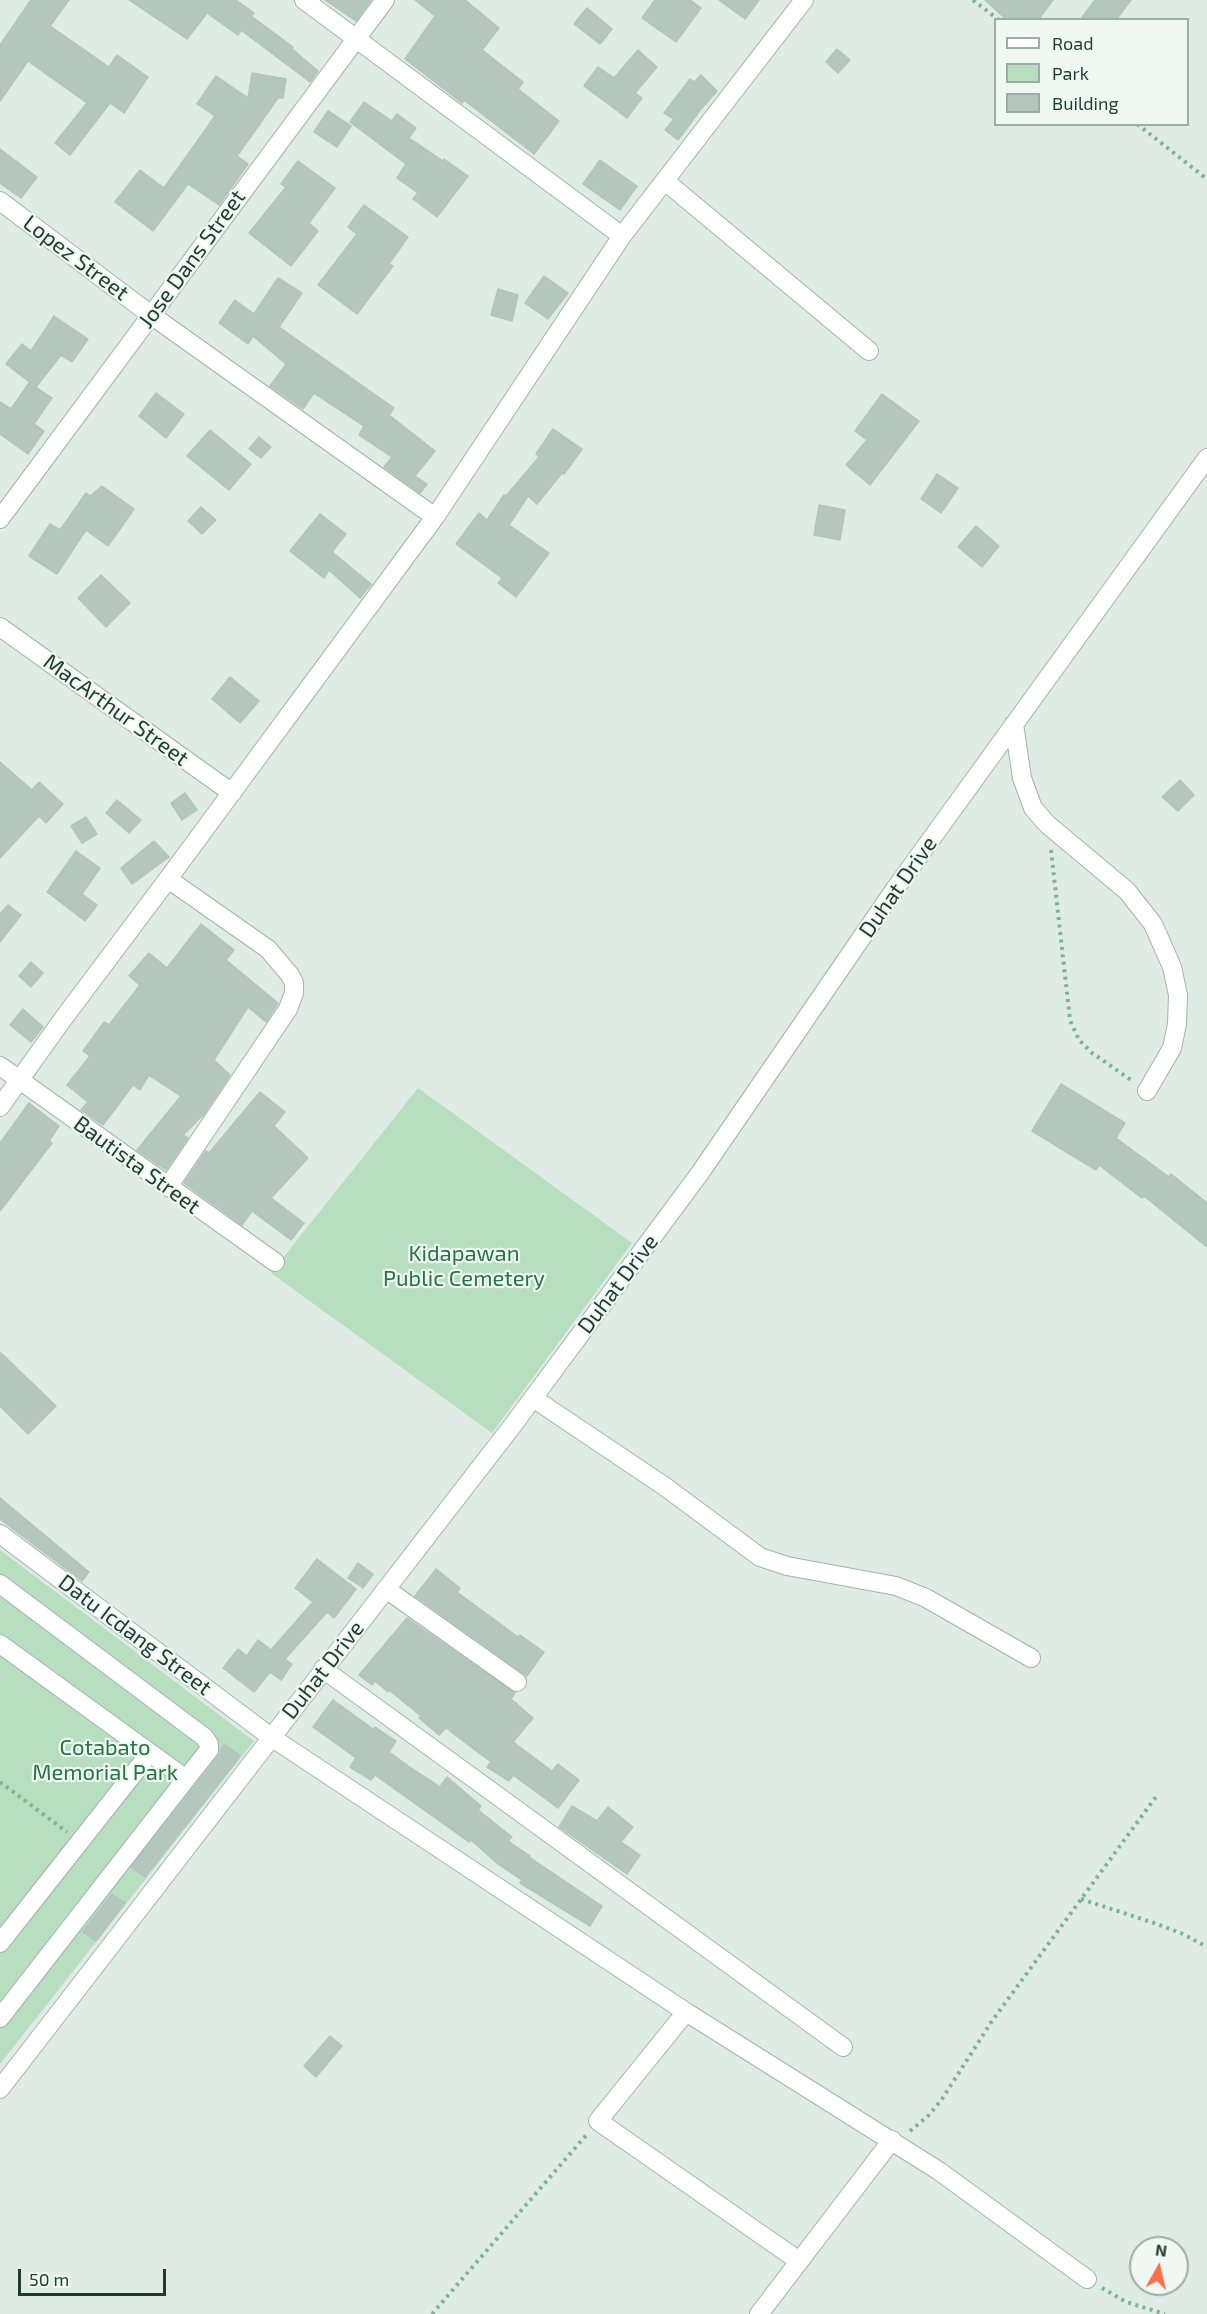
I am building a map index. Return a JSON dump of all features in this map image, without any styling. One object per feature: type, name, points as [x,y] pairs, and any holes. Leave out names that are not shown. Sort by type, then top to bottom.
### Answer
[{"type":"street","points":[[303,0],[622,236]]},
{"type":"street","name":"Jose Dans Street","points":[[0,519],[385,0]]},
{"type":"street","points":[[0,1107],[435,517],[622,236],[804,0]]},
{"type":"street","points":[[665,181],[869,351]]},
{"type":"street","name":"Lopez Street","points":[[0,201],[151,315],[435,517]]},
{"type":"street","name":"Duhat Drive","points":[[0,2089],[533,1398],[700,1173],[895,890],[1207,458]]},
{"type":"street","name":"MacArthur Street","points":[[0,627],[232,793]]},
{"type":"street","points":[[1014,724],[1022,778],[1033,808],[1047,825],[1127,891],[1153,924],[1172,967],[1178,995],[1177,1024],[1172,1048],[1147,1091]]},
{"type":"street","points":[[168,879],[268,950],[290,975],[294,983],[294,993],[288,1010],[168,1187]]},
{"type":"street","name":"Bautista Street","points":[[0,1066],[275,1262]]},
{"type":"street","points":[[533,1398],[664,1486],[760,1557],[787,1566],[896,1586],[926,1598],[1031,1658]]},
{"type":"street","name":"Datu Icdang Street","points":[[0,1534],[271,1737],[686,2012],[939,2171],[1087,2279]]},
{"type":"street","points":[[0,1584],[204,1737],[209,1744],[209,1750],[0,2018]]},
{"type":"street","points":[[386,1589],[517,1682]]},
{"type":"street","points":[[0,1644],[186,1779]]},
{"type":"street","points":[[323,1669],[843,2047]]},
{"type":"street","points":[[0,1943],[149,1754]]},
{"type":"street","points":[[686,2012],[598,2121],[799,2261]]},
{"type":"street","points":[[759,2314],[892,2140]]},
{"type":"path","points":[[973,0],[996,18]]},
{"type":"path","points":[[1140,126],[1207,179]]},
{"type":"path","points":[[1047,825],[1070,1020],[1079,1040],[1092,1053],[1147,1091]]},
{"type":"path","points":[[0,1782],[81,1842]]},
{"type":"path","points":[[892,2140],[918,2126],[942,2099],[992,2022],[1158,1794]]},
{"type":"path","points":[[1081,1899],[1157,1924],[1207,1947]]},
{"type":"path","points":[[432,2314],[598,2121]]},
{"type":"path","points":[[1087,2279],[1126,2302],[1165,2314]]},
{"type":"green space","name":"Kidapawan Public Cemetery","points":[[418,1088],[632,1243],[492,1433],[271,1273]]},
{"type":"green space","name":"Cotabato Memorial Park","points":[[0,1550],[254,1741],[0,2064]]},
{"type":"building","points":[[31,0],[69,0],[50,26],[109,67],[117,55],[148,77],[124,113],[110,103],[70,155],[55,143],[87,103],[28,61],[0,101],[0,45]]},
{"type":"building","points":[[129,0],[236,0],[254,13],[251,16],[293,47],[292,49],[318,71],[310,82],[241,30],[238,35],[207,13],[187,39]]},
{"type":"building","points":[[325,0],[371,0],[356,21]]},
{"type":"building","points":[[415,0],[465,0],[499,28],[482,50],[523,82],[518,89],[559,121],[534,154],[464,100],[462,103],[405,59],[435,16]]},
{"type":"building","points":[[655,0],[690,0],[701,8],[676,42],[642,18]]},
{"type":"building","points":[[719,0],[759,0],[745,19]]},
{"type":"building","points":[[985,0],[1053,0],[1040,18],[1005,18]]},
{"type":"building","points":[[1095,0],[1131,0],[1118,18],[1082,18]]},
{"type":"building","points":[[587,8],[612,29],[600,44],[574,24]]},
{"type":"building","points":[[837,49],[850,60],[838,73],[826,62]]},
{"type":"building","points":[[638,50],[657,67],[635,93],[642,98],[627,118],[584,86],[598,67],[614,78]]},
{"type":"building","points":[[252,73],[286,79],[283,98],[278,98],[237,156],[248,164],[219,205],[188,184],[153,231],[115,202],[140,170],[164,188],[215,116],[197,104],[216,76],[248,98]]},
{"type":"building","points":[[701,75],[717,91],[678,140],[665,130],[674,119],[664,113],[690,79],[694,82]]},
{"type":"building","points":[[364,102],[392,121],[397,114],[416,128],[409,138],[468,176],[437,217],[413,199],[418,193],[397,178],[406,164],[350,122]]},
{"type":"building","points":[[328,111],[351,126],[337,147],[314,132]]},
{"type":"building","points":[[0,149],[37,177],[21,198],[0,183]]},
{"type":"building","points":[[600,160],[637,186],[620,210],[583,184]]},
{"type":"building","points":[[298,161],[335,188],[309,223],[318,231],[291,266],[249,233],[286,187],[281,184]]},
{"type":"building","points":[[364,205],[408,237],[389,264],[393,266],[357,314],[318,285],[357,234],[348,227]]},
{"type":"building","points":[[544,276],[568,293],[548,319],[525,303]]},
{"type":"building","points":[[278,278],[302,293],[279,327],[394,408],[389,415],[435,451],[415,476],[427,484],[420,493],[384,467],[392,457],[359,435],[364,426],[314,393],[303,409],[270,386],[286,364],[253,336],[248,344],[219,323],[235,300],[254,314]]},
{"type":"building","points":[[498,289],[518,295],[512,321],[491,315]]},
{"type":"building","points":[[54,316],[88,339],[72,362],[61,355],[36,387],[6,364],[22,344],[31,351]]},
{"type":"building","points":[[29,383],[52,398],[34,424],[44,431],[28,454],[0,434],[0,402],[11,409]]},
{"type":"building","points":[[156,393],[184,414],[166,438],[139,416]]},
{"type":"building","points":[[882,394],[919,421],[870,485],[846,465],[867,440],[855,431]]},
{"type":"building","points":[[553,429],[582,449],[564,474],[562,473],[537,504],[528,496],[509,525],[549,553],[516,597],[498,583],[502,578],[456,544],[479,513],[487,520],[504,495],[506,496],[539,457],[536,454]]},
{"type":"building","points":[[210,430],[251,464],[229,490],[187,456]]},
{"type":"building","points":[[259,437],[271,447],[261,458],[249,449]]},
{"type":"building","points":[[937,474],[958,488],[941,513],[921,499]]},
{"type":"building","points":[[102,486],[134,509],[108,546],[86,530],[57,574],[29,556],[50,524],[60,530],[86,493],[90,496]]},
{"type":"building","points":[[819,505],[845,510],[840,540],[814,535]]},
{"type":"building","points":[[201,507],[216,520],[202,534],[188,521]]},
{"type":"building","points":[[320,514],[346,534],[332,552],[371,584],[360,598],[329,570],[324,578],[290,551]]},
{"type":"building","points":[[976,526],[999,546],[982,567],[958,547]]},
{"type":"building","points":[[101,575],[130,603],[106,627],[78,598]]},
{"type":"building","points":[[230,677],[259,701],[240,723],[212,699]]},
{"type":"building","points":[[0,762],[32,790],[39,782],[63,804],[46,823],[39,816],[0,858]]},
{"type":"building","points":[[1180,780],[1194,795],[1178,811],[1162,797]]},
{"type":"building","points":[[185,793],[197,810],[182,820],[171,803]]},
{"type":"building","points":[[117,800],[141,820],[129,833],[106,813]]},
{"type":"building","points":[[86,817],[97,834],[82,843],[71,826]]},
{"type":"building","points":[[154,841],[169,857],[132,884],[121,868]]},
{"type":"building","points":[[76,851],[100,868],[82,894],[97,905],[85,921],[47,892]]},
{"type":"building","points":[[8,905],[21,915],[0,942],[0,914]]},
{"type":"building","points":[[201,924],[234,950],[226,960],[278,1003],[266,1022],[248,1007],[214,1060],[230,1075],[204,1114],[183,1135],[188,1138],[166,1170],[137,1150],[181,1096],[149,1075],[140,1090],[133,1085],[103,1125],[81,1110],[88,1102],[67,1085],[90,1056],[83,1051],[104,1022],[109,1025],[140,985],[129,976],[149,953],[167,968]]},
{"type":"building","points":[[31,962],[43,973],[31,987],[19,976]]},
{"type":"building","points":[[23,1009],[43,1027],[31,1042],[10,1025]]},
{"type":"building","points":[[1061,1084],[1125,1123],[1116,1138],[1169,1177],[1171,1174],[1207,1203],[1207,1247],[1144,1196],[1142,1198],[1099,1165],[1096,1170],[1032,1131]]},
{"type":"building","points":[[260,1092],[285,1112],[274,1126],[308,1158],[271,1198],[304,1223],[291,1240],[252,1211],[242,1225],[184,1183],[206,1151],[209,1153]]},
{"type":"building","points":[[29,1103],[59,1126],[49,1141],[52,1143],[0,1211],[0,1143]]},
{"type":"building","points":[[0,1352],[56,1406],[28,1434],[0,1406]]},
{"type":"building","points":[[0,1498],[89,1572],[82,1581],[0,1519]]},
{"type":"building","points":[[317,1559],[356,1589],[334,1618],[327,1612],[285,1659],[292,1664],[281,1680],[270,1672],[254,1692],[223,1668],[238,1649],[247,1656],[258,1640],[271,1650],[313,1602],[295,1588]]},
{"type":"building","points":[[358,1563],[373,1574],[363,1588],[348,1578]]},
{"type":"building","points":[[436,1569],[460,1588],[457,1592],[518,1637],[520,1635],[544,1652],[527,1676],[415,1596]]},
{"type":"building","points":[[407,1618],[515,1693],[511,1699],[533,1718],[513,1742],[552,1771],[558,1764],[579,1780],[558,1808],[513,1775],[509,1781],[487,1767],[491,1762],[446,1728],[439,1735],[419,1718],[421,1716],[389,1690],[388,1692],[375,1681],[372,1685],[359,1675]]},
{"type":"building","points":[[333,1700],[373,1729],[375,1727],[396,1741],[389,1752],[411,1768],[440,1787],[447,1777],[481,1806],[478,1810],[512,1837],[508,1841],[602,1906],[590,1926],[520,1883],[522,1880],[498,1864],[471,1840],[469,1842],[375,1775],[371,1780],[350,1767],[356,1758],[313,1727]]},
{"type":"building","points":[[224,1744],[240,1756],[145,1877],[131,1867],[218,1757]]},
{"type":"building","points":[[572,1806],[597,1821],[608,1807],[633,1827],[621,1842],[640,1855],[627,1874],[559,1827]]},
{"type":"building","points":[[112,1894],[125,1903],[96,1941],[83,1932]]},
{"type":"building","points":[[330,2036],[342,2046],[316,2077],[304,2066]]}]
